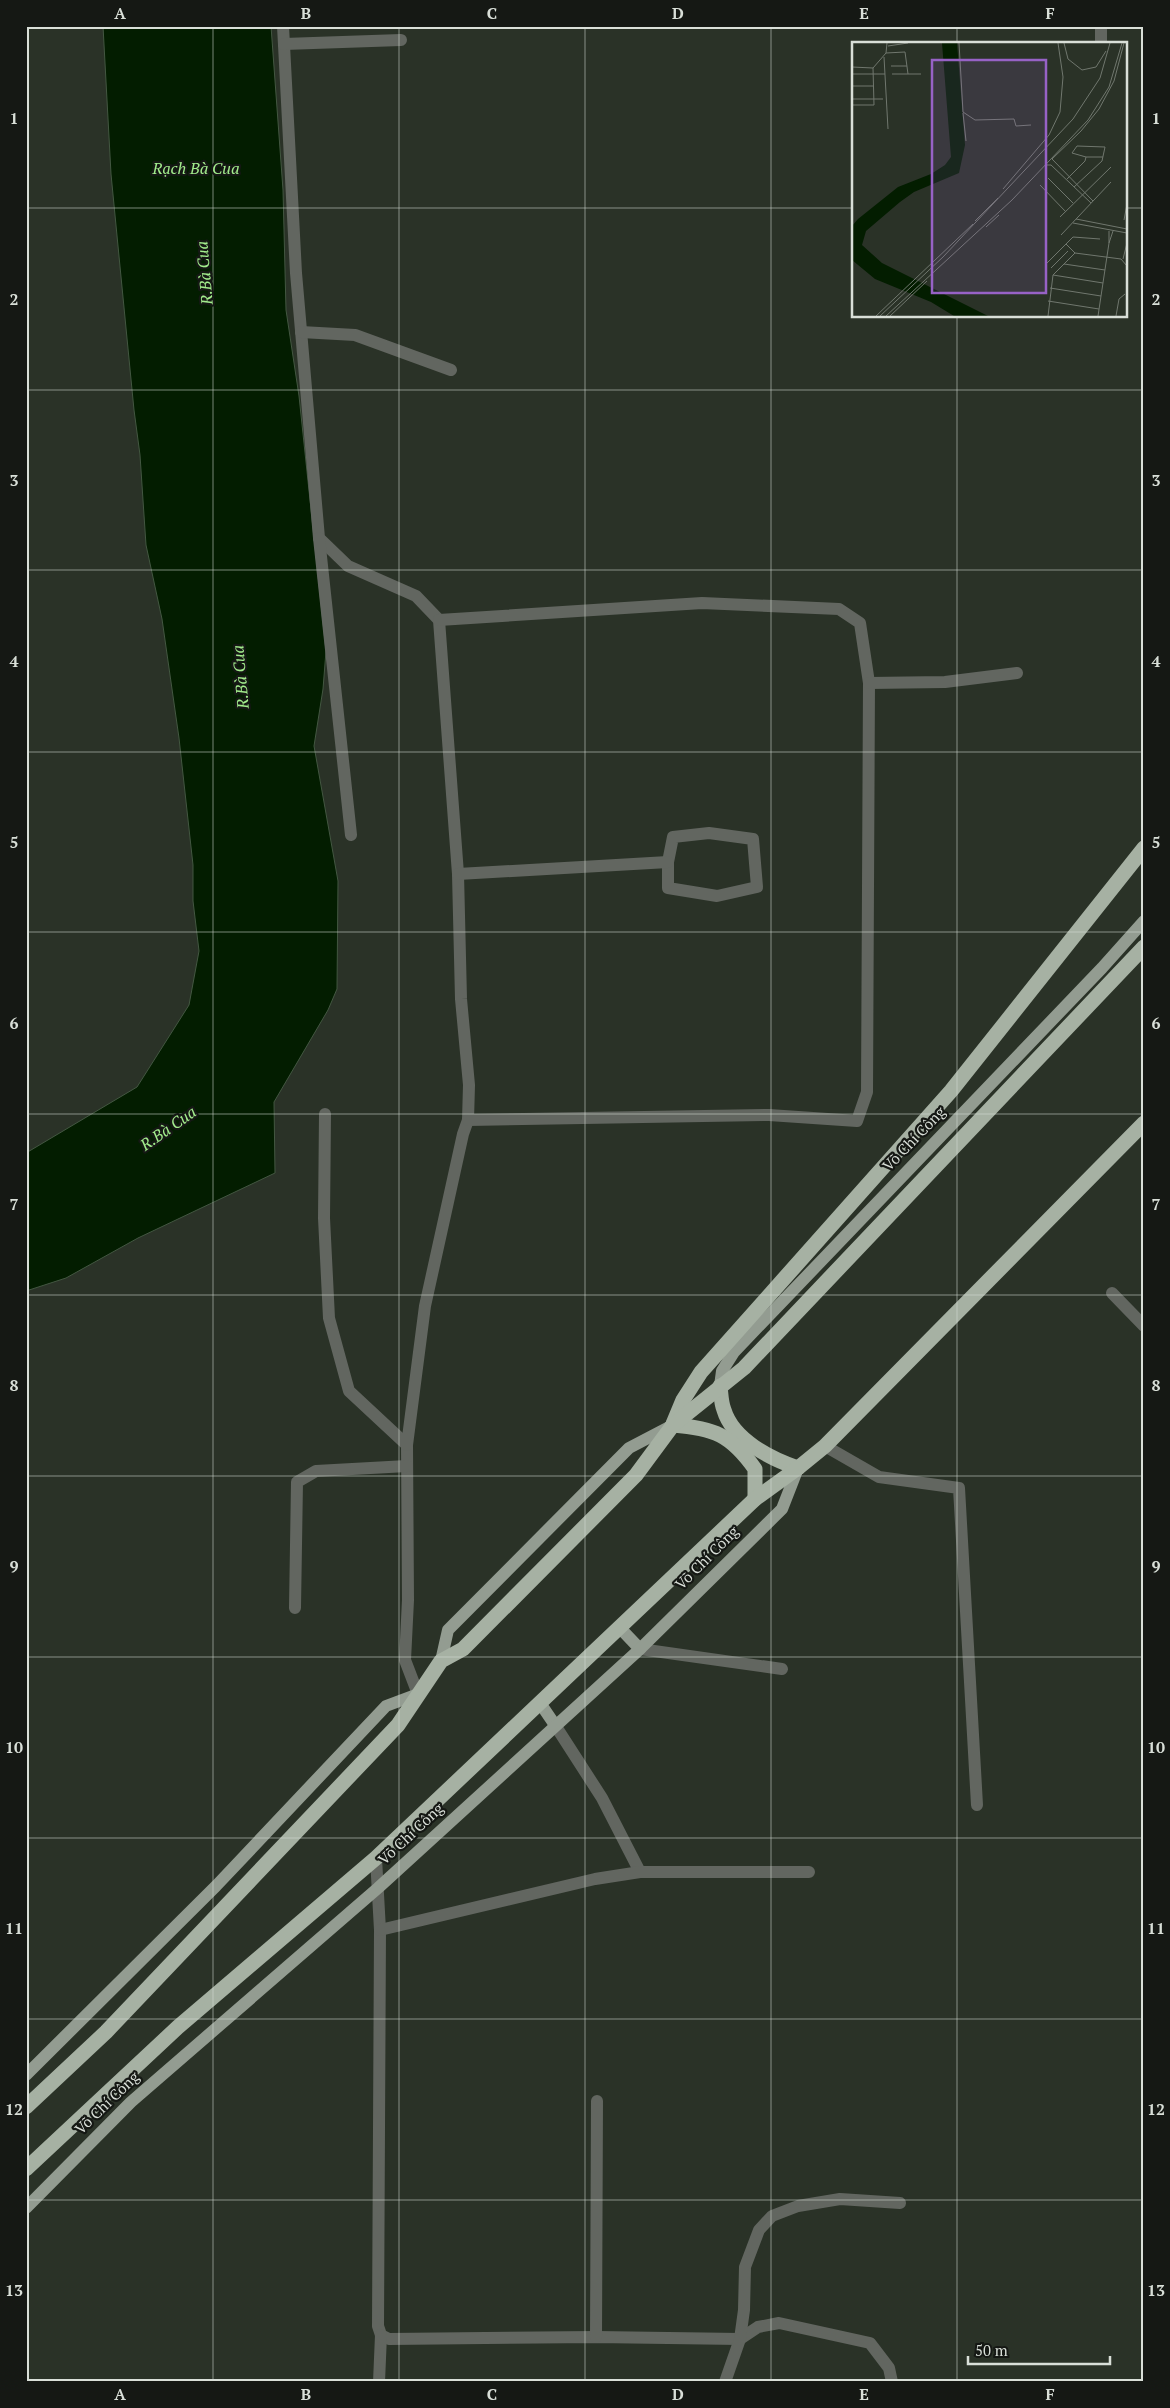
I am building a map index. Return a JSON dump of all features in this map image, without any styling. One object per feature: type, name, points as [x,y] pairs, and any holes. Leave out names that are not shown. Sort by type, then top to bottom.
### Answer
[{"type":"highway","points":[[673,1425],[683,1400],[701,1372],[951,1091],[1144,848]]},
{"type":"highway","points":[[26,2107],[106,2032],[398,1725],[441,1661],[463,1649],[629,1482],[673,1425],[744,1368],[1144,947]]},
{"type":"highway","name":"Võ Chí Công","points":[[26,2169],[178,2027],[376,1858],[755,1498],[798,1468],[824,1446],[1144,1123]]},
{"type":"highway","points":[[720,1386],[724,1410],[731,1424],[756,1449],[775,1460],[798,1468]]},
{"type":"highway","points":[[673,1425],[696,1427],[716,1432],[732,1443],[755,1469],[755,1498]]},
{"type":"main road","name":"Võ Chí Công","points":[[720,1386],[722,1371],[734,1352],[1102,968],[1144,921]]},
{"type":"main road","points":[[441,1661],[448,1630],[629,1448],[673,1425]]},
{"type":"main road","name":"Võ Chí Công","points":[[26,2208],[131,2102],[378,1888],[640,1649],[782,1508],[798,1468]]},
{"type":"main road","points":[[620,1628],[640,1649]]},
{"type":"main road","points":[[26,2075],[216,1886],[386,1706],[418,1694]]},
{"type":"main road","points":[[540,1703],[555,1725]]},
{"type":"street","points":[[283,26],[296,273],[319,538],[351,834]]},
{"type":"street","points":[[1101,26],[1102,42]]},
{"type":"street","points":[[284,44],[401,40]]},
{"type":"street","points":[[301,332],[355,335],[451,370]]},
{"type":"street","points":[[319,538],[348,566],[416,596],[439,620],[458,874],[461,999],[469,1085],[468,1120],[463,1134],[426,1306],[407,1445],[408,1600],[405,1660],[418,1694]]},
{"type":"street","points":[[439,620],[702,603],[839,609],[860,623],[869,683],[867,1092],[857,1121],[769,1115],[468,1120]]},
{"type":"street","points":[[869,683],[945,682],[1017,673]]},
{"type":"street","points":[[709,833],[753,839],[757,887],[717,896],[668,888],[668,862],[673,837],[709,833]]},
{"type":"street","points":[[458,874],[668,862]]},
{"type":"street","points":[[324,1114],[324,1218],[329,1318],[349,1391],[407,1445]]},
{"type":"street","points":[[1112,1293],[1144,1326]]},
{"type":"street","points":[[824,1446],[879,1478],[959,1488],[977,1805]]},
{"type":"street","points":[[295,1608],[297,1482],[316,1472],[407,1466]]},
{"type":"street","points":[[640,1649],[782,1669]]},
{"type":"street","points":[[555,1725],[602,1798],[640,1872]]},
{"type":"street","points":[[376,1858],[380,1930],[378,2326],[381,2335],[379,2382]]},
{"type":"street","points":[[380,1930],[595,1880],[640,1872],[809,1872]]},
{"type":"street","points":[[596,2337],[597,2101]]},
{"type":"street","points":[[725,2382],[740,2339],[744,2310],[745,2267],[759,2230],[772,2216],[798,2206],[840,2199],[900,2203]]},
{"type":"street","points":[[381,2335],[389,2339],[596,2337],[740,2339],[758,2327],[779,2323],[870,2343],[889,2368],[892,2382]]},
{"type":"water","name":"Rạch Bà Cua","points":[[103,26],[271,26],[283,190],[286,310],[299,396],[326,651],[323,689],[314,746],[338,881],[337,989],[328,1010],[274,1102],[275,1173],[138,1238],[66,1278],[26,1291],[26,1153],[137,1087],[189,1005],[199,951],[193,901],[193,865],[179,738],[162,619],[146,545],[140,455],[111,174]]},
{"type":"water label","name":"R.Bà Cua","points":[[204,273]]},
{"type":"water label","name":"R.Bà Cua","points":[[240,677]]},
{"type":"water label","name":"R.Bà Cua","points":[[168,1128]]}]
